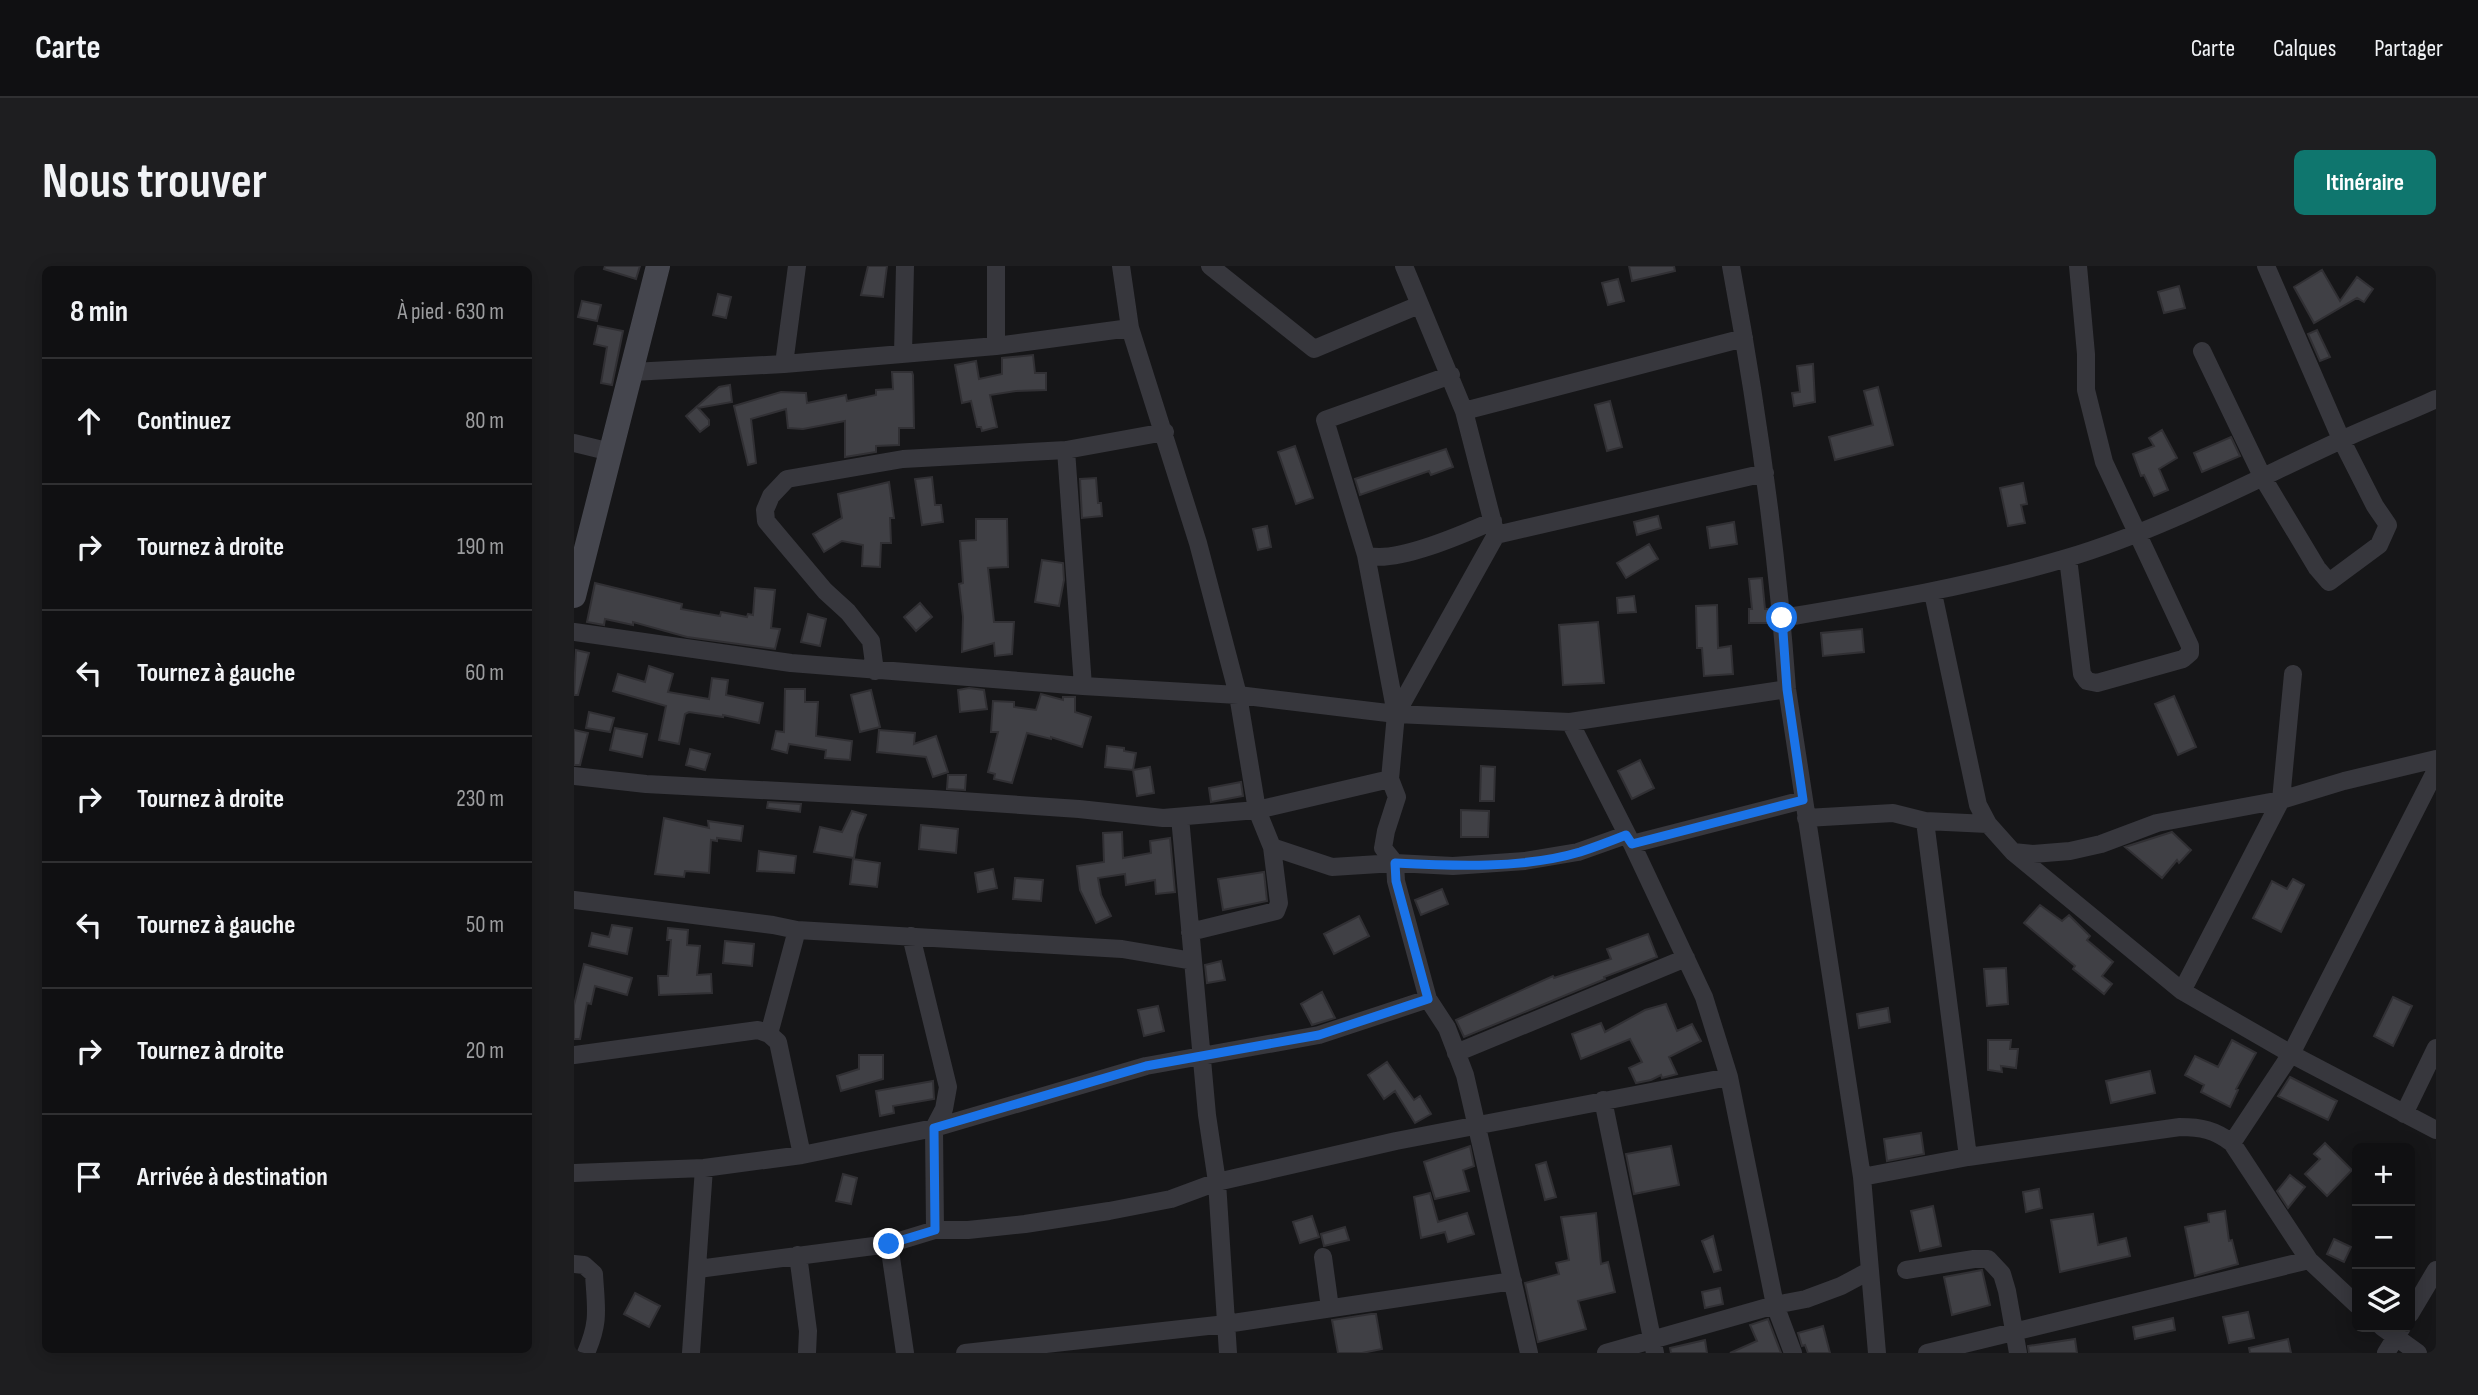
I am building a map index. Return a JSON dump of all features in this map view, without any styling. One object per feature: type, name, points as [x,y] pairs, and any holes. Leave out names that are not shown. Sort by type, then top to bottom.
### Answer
[{"type":"main road","points":[[574,597],[583,529],[611,452],[658,266]]},
{"type":"street","points":[[784,364],[797,266]]},
{"type":"street","points":[[903,354],[905,266]]},
{"type":"street","points":[[996,266],[996,346]]},
{"type":"street","points":[[1121,266],[1130,328],[1198,542],[1238,695],[1257,810],[1272,847],[1279,903],[1276,911],[1190,932]]},
{"type":"street","points":[[1210,266],[1314,349],[1419,305]]},
{"type":"street","points":[[1396,713],[1494,528],[1464,411],[1405,266]]},
{"type":"street","points":[[1731,266],[1765,473],[1782,618],[1787,689],[1862,1177],[1877,1353]]},
{"type":"street","points":[[2068,558],[2082,674],[2087,681],[2097,683],[2183,659],[2190,653],[2190,646],[2104,462],[2086,390],[2080,266]]},
{"type":"street","points":[[2202,351],[2263,478],[2317,568],[2329,582],[2379,545],[2388,525],[2375,506],[2341,439],[2266,266]]},
{"type":"street","points":[[632,372],[784,364],[996,346],[1130,328]]},
{"type":"street","points":[[1464,411],[1744,338]]},
{"type":"street","points":[[1451,375],[1325,420],[1362,546],[1367,555],[1396,713],[1390,779],[1397,797],[1383,848],[1395,863],[1396,881],[1428,999],[1447,1028],[1465,1075],[1529,1353]]},
{"type":"street","points":[[1782,618],[1933,593],[2068,558],[2136,533],[2263,478],[2341,439],[2436,399]]},
{"type":"street","points":[[875,671],[871,641],[766,521],[765,510],[771,496],[787,479],[903,459],[1066,450],[1165,432]]},
{"type":"street","points":[[574,443],[611,452]]},
{"type":"street","points":[[1066,450],[1083,686]]},
{"type":"street","points":[[1367,555],[1382,558],[1494,528],[1765,473]]},
{"type":"street","points":[[1933,593],[1978,805],[1988,824],[2013,852],[2182,991],[2291,1054],[2436,1130]]},
{"type":"street","points":[[574,632],[677,648],[875,671],[1238,695],[1396,713],[1570,722],[1787,689]]},
{"type":"street","points":[[2182,991],[2281,800],[2293,674]]},
{"type":"street","points":[[1570,722],[1704,997],[1730,1077],[1776,1305],[1793,1353]]},
{"type":"street","points":[[2013,852],[2033,854],[2070,851],[2101,844],[2157,823],[2281,800],[2344,781],[2436,759]]},
{"type":"street","points":[[2232,1143],[2291,1054],[2436,770]]},
{"type":"street","points":[[574,776],[646,784],[932,799],[1180,817],[1257,810],[1390,779]]},
{"type":"street","points":[[1272,847],[1332,867],[1395,863],[1453,866],[1525,861],[1805,809],[1893,813],[1925,821],[1988,824]]},
{"type":"street","points":[[1180,817],[1201,1057],[1217,1182],[1228,1353]]},
{"type":"street","points":[[1925,821],[1968,1157]]},
{"type":"street","points":[[574,900],[797,930],[1122,949],[1193,961]]},
{"type":"street","points":[[769,1034],[797,930]]},
{"type":"street","points":[[911,936],[948,1087],[944,1109],[934,1128],[935,1230]]},
{"type":"street","points":[[1456,1053],[1686,958]]},
{"type":"street","points":[[574,1173],[704,1168],[802,1155],[934,1128],[1146,1066],[1319,1035],[1428,999]]},
{"type":"street","points":[[574,1055],[758,1030],[769,1034],[778,1042],[802,1155]]},
{"type":"street","points":[[2404,1114],[2436,1048]]},
{"type":"street","points":[[698,1269],[889,1244],[935,1230],[1002,1227],[1109,1211],[1171,1199],[1217,1182],[1396,1141],[1730,1077]]},
{"type":"street","points":[[1603,1100],[1654,1347]]},
{"type":"street","points":[[1862,1177],[1968,1157],[2180,1127],[2209,1129],[2232,1143],[2309,1260],[2352,1299]]},
{"type":"street","points":[[691,1353],[704,1168]]},
{"type":"street","points":[[889,1244],[905,1353]]},
{"type":"street","points":[[799,1255],[808,1331],[807,1353]]},
{"type":"street","points":[[1323,1257],[1330,1308]]},
{"type":"street","points":[[1906,1270],[1988,1259],[2002,1274],[2018,1353]]},
{"type":"street","points":[[1927,1353],[2309,1260]]},
{"type":"street","points":[[574,1264],[584,1265],[594,1274],[596,1331],[586,1353]]},
{"type":"street","points":[[2415,1306],[2436,1270]]},
{"type":"street","points":[[1606,1353],[1654,1347],[1841,1286],[1869,1271]]},
{"type":"street","points":[[965,1353],[1226,1324],[1513,1281]]},
{"type":"street","points":[[2391,1336],[2418,1353]]},
{"type":"building","points":[[605,266],[640,266],[636,279],[604,269]]},
{"type":"building","points":[[868,266],[887,266],[883,297],[861,295]]},
{"type":"building","points":[[1629,266],[1674,266],[1675,271],[1632,281]]},
{"type":"building","points":[[2322,270],[2340,301],[2357,277],[2373,289],[2364,302],[2357,298],[2314,323],[2294,287]]},
{"type":"building","points":[[1618,279],[1624,301],[1608,305],[1602,283]]},
{"type":"building","points":[[2179,286],[2185,308],[2164,313],[2158,292]]},
{"type":"building","points":[[718,294],[731,297],[726,318],[713,315]]},
{"type":"building","points":[[582,301],[601,305],[597,321],[578,317]]},
{"type":"building","points":[[598,326],[623,331],[612,385],[601,383],[607,347],[594,344]]},
{"type":"building","points":[[2317,330],[2330,357],[2320,361],[2308,334]]},
{"type":"building","points":[[1033,355],[1035,373],[1046,373],[1046,390],[990,395],[997,427],[982,431],[981,427],[977,427],[971,401],[962,403],[955,365],[976,361],[979,379],[1002,374],[1002,358]]},
{"type":"building","points":[[1813,364],[1815,402],[1794,406],[1792,393],[1800,392],[1797,366]]},
{"type":"building","points":[[892,372],[912,372],[913,375],[914,428],[899,428],[899,445],[876,446],[876,452],[845,457],[845,421],[803,429],[788,428],[786,409],[751,419],[756,463],[748,465],[734,406],[781,392],[806,393],[807,403],[846,395],[847,401],[876,395],[876,390],[893,389]]},
{"type":"building","points":[[730,385],[732,402],[698,408],[709,420],[709,425],[700,432],[686,416],[719,387]]},
{"type":"building","points":[[1878,387],[1893,445],[1835,460],[1829,437],[1873,425],[1864,391]]},
{"type":"building","points":[[1610,401],[1622,447],[1607,451],[1595,405]]},
{"type":"building","points":[[2162,430],[2177,458],[2159,469],[2168,490],[2154,496],[2144,475],[2141,476],[2133,454],[2154,446],[2149,438]]},
{"type":"building","points":[[2231,437],[2240,456],[2202,472],[2194,453]]},
{"type":"building","points":[[1295,446],[1313,498],[1296,504],[1278,452]]},
{"type":"building","points":[[1446,449],[1453,467],[1431,475],[1429,471],[1360,495],[1355,479]]},
{"type":"building","points":[[932,477],[935,505],[941,505],[943,522],[922,525],[915,479]]},
{"type":"building","points":[[1096,478],[1102,516],[1082,518],[1080,479]]},
{"type":"building","points":[[889,482],[894,518],[890,518],[891,543],[881,543],[880,567],[862,566],[863,545],[842,541],[824,552],[813,534],[842,518],[838,494]]},
{"type":"building","points":[[2023,483],[2027,504],[2021,505],[2025,523],[2008,526],[2000,488]]},
{"type":"building","points":[[1658,516],[1661,528],[1637,535],[1634,522]]},
{"type":"building","points":[[976,519],[1007,519],[1008,567],[988,568],[994,622],[1014,622],[1012,654],[995,656],[994,643],[962,652],[963,617],[959,584],[963,583],[960,541],[976,540]]},
{"type":"building","points":[[1734,522],[1737,544],[1710,548],[1707,527]]},
{"type":"building","points":[[1267,526],[1271,547],[1258,550],[1253,529]]},
{"type":"building","points":[[1649,544],[1658,559],[1626,578],[1617,563]]},
{"type":"building","points":[[1042,560],[1063,563],[1064,580],[1059,606],[1035,602]]},
{"type":"building","points":[[1762,578],[1765,609],[1769,609],[1769,623],[1749,623],[1749,609],[1752,609],[1749,579]]},
{"type":"building","points":[[595,583],[682,604],[681,609],[720,616],[721,612],[747,617],[748,614],[753,615],[755,588],[775,590],[771,628],[780,629],[775,649],[687,637],[633,622],[633,625],[605,619],[604,625],[587,622]]},
{"type":"building","points":[[1634,596],[1636,612],[1618,613],[1617,598]]},
{"type":"building","points":[[920,603],[932,617],[916,631],[904,617]]},
{"type":"building","points":[[1717,605],[1718,648],[1731,646],[1733,674],[1704,676],[1702,648],[1697,648],[1696,606]]},
{"type":"building","points":[[808,614],[826,619],[820,646],[801,642]]},
{"type":"building","points":[[1598,622],[1604,683],[1563,685],[1559,625]]},
{"type":"building","points":[[1862,629],[1864,652],[1823,656],[1821,633]]},
{"type":"building","points":[[576,650],[589,653],[578,695],[574,695]]},
{"type":"building","points":[[649,666],[673,674],[668,692],[709,699],[712,678],[728,680],[726,695],[763,703],[759,723],[723,715],[689,712],[685,714],[679,744],[659,740],[666,706],[613,691],[618,674],[645,682]]},
{"type":"building","points":[[785,689],[805,689],[805,702],[818,702],[816,736],[852,741],[850,760],[825,758],[826,750],[789,744],[787,753],[772,749],[776,731],[784,732]]},
{"type":"building","points":[[871,690],[880,727],[860,732],[851,695]]},
{"type":"building","points":[[958,690],[984,690],[987,709],[960,712]]},
{"type":"building","points":[[1041,694],[1063,700],[1063,697],[1075,697],[1075,712],[1091,717],[1082,747],[1027,733],[1012,783],[994,779],[995,774],[988,772],[998,732],[991,732],[993,701],[1014,702],[1014,707],[1036,710]]},
{"type":"building","points":[[2174,696],[2196,747],[2178,755],[2155,704]]},
{"type":"building","points":[[589,712],[614,718],[610,732],[586,728]]},
{"type":"building","points":[[615,728],[647,734],[642,757],[610,750]]},
{"type":"building","points":[[574,730],[588,733],[580,765],[574,765]]},
{"type":"building","points":[[879,730],[915,733],[914,744],[936,736],[948,772],[933,777],[926,757],[877,752]]},
{"type":"building","points":[[1107,746],[1136,753],[1133,770],[1105,767]]},
{"type":"building","points":[[690,749],[710,754],[705,770],[686,765]]},
{"type":"building","points":[[1640,760],[1654,788],[1632,799],[1618,771]]},
{"type":"building","points":[[1481,766],[1495,767],[1494,801],[1480,801]]},
{"type":"building","points":[[1150,767],[1154,793],[1137,796],[1133,770]]},
{"type":"building","points":[[948,775],[966,775],[965,790],[947,789]]},
{"type":"building","points":[[1241,782],[1243,796],[1211,802],[1209,788]]},
{"type":"building","points":[[768,802],[801,804],[800,812],[767,808]]},
{"type":"building","points":[[1461,810],[1489,811],[1488,837],[1461,837]]},
{"type":"building","points":[[852,811],[866,815],[858,835],[854,858],[814,852],[820,827],[842,832]]},
{"type":"building","points":[[664,818],[709,828],[708,821],[743,826],[741,841],[717,838],[717,841],[711,840],[709,873],[685,871],[684,877],[655,874]]},
{"type":"building","points":[[921,825],[958,829],[956,853],[919,849]]},
{"type":"building","points":[[1122,832],[1123,858],[1151,853],[1150,841],[1170,838],[1175,892],[1156,894],[1155,880],[1126,885],[1125,874],[1098,878],[1101,895],[1111,916],[1096,923],[1080,890],[1077,866],[1104,862],[1103,833]]},
{"type":"building","points":[[2172,832],[2191,850],[2179,863],[2177,860],[2162,878],[2125,847]]},
{"type":"building","points":[[759,851],[796,856],[794,873],[757,871]]},
{"type":"building","points":[[853,859],[880,863],[877,887],[850,884]]},
{"type":"building","points":[[993,869],[997,888],[978,892],[975,873]]},
{"type":"building","points":[[1264,872],[1267,901],[1223,910],[1218,879]]},
{"type":"building","points":[[1015,878],[1043,880],[1041,901],[1013,899]]},
{"type":"building","points":[[2293,879],[2304,885],[2281,932],[2253,918],[2272,881],[2287,889]]},
{"type":"building","points":[[1442,889],[1448,904],[1421,915],[1415,900]]},
{"type":"building","points":[[2040,905],[2062,921],[2069,915],[2090,936],[2087,940],[2113,962],[2102,976],[2112,984],[2104,994],[2024,923]]},
{"type":"building","points":[[1359,916],[1369,936],[1334,954],[1324,934]]},
{"type":"building","points":[[612,925],[632,928],[627,954],[589,946],[592,933],[609,937]]},
{"type":"building","points":[[668,928],[688,930],[687,945],[700,946],[697,975],[711,974],[712,993],[659,995],[658,976],[668,976],[671,940],[667,940]]},
{"type":"building","points":[[1648,934],[1657,957],[1464,1037],[1456,1020],[1553,976],[1554,978],[1611,959],[1607,949]]},
{"type":"building","points":[[725,941],[754,944],[752,966],[723,963]]},
{"type":"building","points":[[1221,961],[1225,980],[1207,983],[1205,965]]},
{"type":"building","points":[[584,964],[632,978],[627,995],[595,986],[591,1004],[587,1003],[580,1039],[574,1039],[574,1005]]},
{"type":"building","points":[[2006,968],[2008,1004],[1987,1006],[1984,969]]},
{"type":"building","points":[[1322,992],[1335,1018],[1312,1025],[1301,1004]]},
{"type":"building","points":[[2393,997],[2412,1006],[2393,1046],[2374,1036]]},
{"type":"building","points":[[1666,1004],[1677,1031],[1692,1024],[1701,1041],[1669,1057],[1677,1074],[1662,1078],[1661,1075],[1636,1083],[1629,1068],[1642,1062],[1630,1039],[1581,1059],[1572,1034],[1601,1023],[1605,1032],[1645,1010]]},
{"type":"building","points":[[1158,1006],[1164,1031],[1144,1036],[1138,1010]]},
{"type":"building","points":[[1888,1008],[1890,1022],[1859,1028],[1857,1014]]},
{"type":"building","points":[[1988,1040],[2011,1040],[2010,1049],[2018,1049],[2016,1068],[2001,1066],[2002,1072],[1988,1070]]},
{"type":"building","points":[[2232,1040],[2256,1053],[2236,1089],[2238,1090],[2230,1107],[2201,1092],[2204,1085],[2185,1075],[2195,1056],[2218,1067]]},
{"type":"building","points":[[859,1055],[883,1055],[883,1079],[841,1091],[837,1076],[859,1069]]},
{"type":"building","points":[[1387,1062],[1414,1100],[1420,1096],[1431,1114],[1415,1123],[1395,1091],[1384,1099],[1368,1075]]},
{"type":"building","points":[[2150,1071],[2155,1093],[2111,1103],[2106,1081]]},
{"type":"building","points":[[2290,1077],[2337,1101],[2328,1120],[2278,1096]]},
{"type":"building","points":[[933,1081],[934,1099],[893,1106],[894,1113],[880,1116],[876,1091]]},
{"type":"building","points":[[1921,1133],[1924,1154],[1887,1161],[1884,1139]]},
{"type":"building","points":[[2325,1143],[2352,1170],[2327,1196],[2305,1174],[2320,1159],[2314,1154]]},
{"type":"building","points":[[1470,1146],[1474,1166],[1463,1170],[1469,1191],[1435,1199],[1424,1162]]},
{"type":"building","points":[[1671,1146],[1679,1185],[1634,1194],[1626,1154]]},
{"type":"building","points":[[1546,1162],[1556,1197],[1545,1200],[1536,1165]]},
{"type":"building","points":[[843,1174],[857,1178],[851,1204],[836,1201]]},
{"type":"building","points":[[2290,1175],[2305,1187],[2288,1208],[2277,1191]]},
{"type":"building","points":[[2039,1189],[2042,1208],[2026,1212],[2023,1192]]},
{"type":"building","points":[[1430,1193],[1438,1222],[1467,1213],[1474,1234],[1448,1242],[1445,1232],[1421,1238],[1414,1197]]},
{"type":"building","points":[[1933,1206],[1941,1246],[1920,1251],[1911,1211]]},
{"type":"building","points":[[2225,1211],[2229,1241],[2232,1240],[2238,1264],[2195,1276],[2185,1227],[2209,1222],[2208,1214]]},
{"type":"building","points":[[1596,1213],[1601,1264],[1608,1262],[1615,1292],[1578,1301],[1586,1329],[1538,1342],[1525,1283],[1559,1274],[1556,1263],[1569,1260],[1561,1217]]},
{"type":"building","points":[[2093,1214],[2098,1245],[2126,1238],[2130,1256],[2060,1272],[2051,1220]]},
{"type":"building","points":[[1312,1216],[1319,1237],[1300,1243],[1293,1222]]},
{"type":"building","points":[[1345,1227],[1349,1240],[1324,1246],[1321,1234]]},
{"type":"building","points":[[1713,1236],[1721,1270],[1714,1272],[1702,1241]]},
{"type":"building","points":[[2334,1239],[2351,1247],[2344,1262],[2327,1254]]},
{"type":"building","points":[[1982,1270],[1990,1305],[1952,1315],[1944,1277]]},
{"type":"building","points":[[1720,1288],[1723,1304],[1705,1308],[1702,1292]]},
{"type":"building","points":[[635,1293],[660,1306],[649,1327],[624,1314]]},
{"type":"building","points":[[2248,1312],[2254,1338],[2229,1343],[2223,1317]]},
{"type":"building","points":[[1376,1314],[1382,1349],[1362,1353],[1338,1353],[1332,1320]]},
{"type":"building","points":[[2173,1318],[2175,1330],[2135,1339],[2133,1327]]},
{"type":"building","points":[[1768,1319],[1781,1353],[1730,1353],[1757,1341],[1750,1325]]},
{"type":"building","points":[[1823,1326],[1830,1353],[1808,1353],[1805,1345],[1802,1346],[1798,1333]]},
{"type":"building","points":[[2075,1339],[2077,1353],[2029,1353],[2028,1346]]},
{"type":"building","points":[[2288,1339],[2291,1353],[2250,1353],[2249,1348]]},
{"type":"building","points":[[1705,1340],[1707,1353],[1671,1353],[1670,1348]]},
{"type":"route","points":[[889,1244],[935,1230],[934,1128],[1146,1066],[1319,1035],[1428,999],[1396,881],[1395,863],[1453,866],[1525,861],[1578,852],[1626,835],[1632,844],[1803,800],[1787,689],[1782,618]]}]
